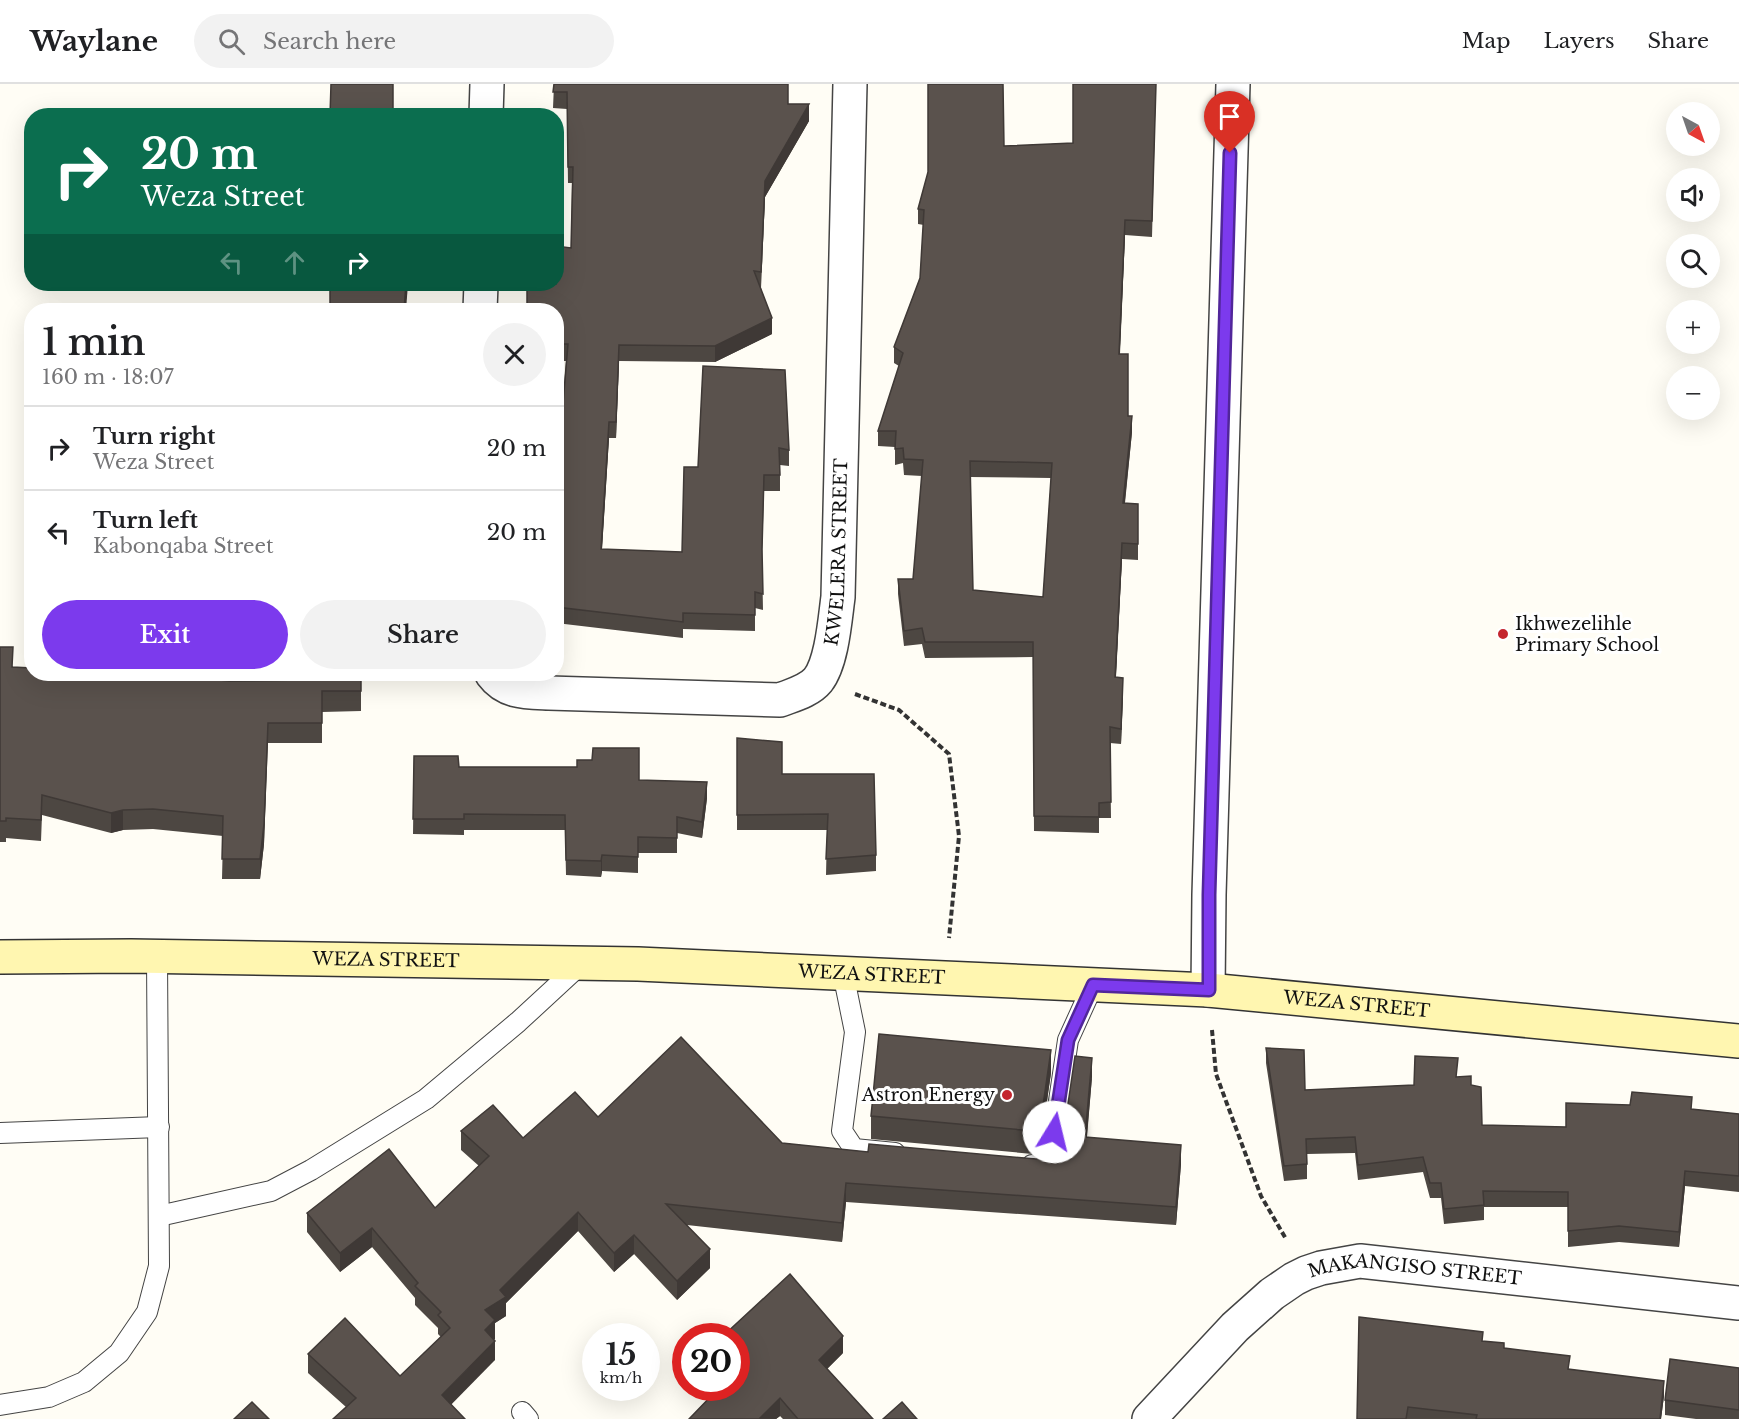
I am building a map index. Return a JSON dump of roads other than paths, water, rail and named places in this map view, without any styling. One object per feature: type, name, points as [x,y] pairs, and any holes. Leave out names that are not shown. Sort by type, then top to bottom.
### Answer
[{"type":"street","points":[[486,108],[487,84]]},
{"type":"street","name":"KWELERA STREET","points":[[499,681],[514,690],[560,694],[780,700],[802,693],[818,680],[827,660],[838,597],[850,84]]},
{"type":"street","points":[[1209,990],[1209,895],[1233,84]]},
{"type":"street","name":"WEZA STREET","points":[[0,957],[158,956],[638,964],[1209,990],[1739,1041]]},
{"type":"street","name":"MAKANGISO STREET","points":[[1149,1419],[1235,1326],[1272,1294],[1294,1279],[1321,1268],[1360,1261],[1739,1303]]},
{"type":"lane","points":[[0,1405],[49,1397],[84,1382],[119,1353],[147,1312],[159,1266],[158,956]]},
{"type":"lane","points":[[159,1216],[272,1191],[311,1170],[426,1099],[518,1022],[582,963]]},
{"type":"lane","points":[[843,974],[855,1032],[842,1131],[854,1149],[911,1154]]},
{"type":"lane","points":[[1014,1164],[1037,1166],[1051,1155],[1068,1040],[1093,985]]},
{"type":"lane","points":[[0,1133],[159,1126]]},
{"type":"place","name":"Ikhwezelihle Primary School","points":[[1503,634]]},
{"type":"place","name":"Astron Energy","points":[[1007,1095]]}]
